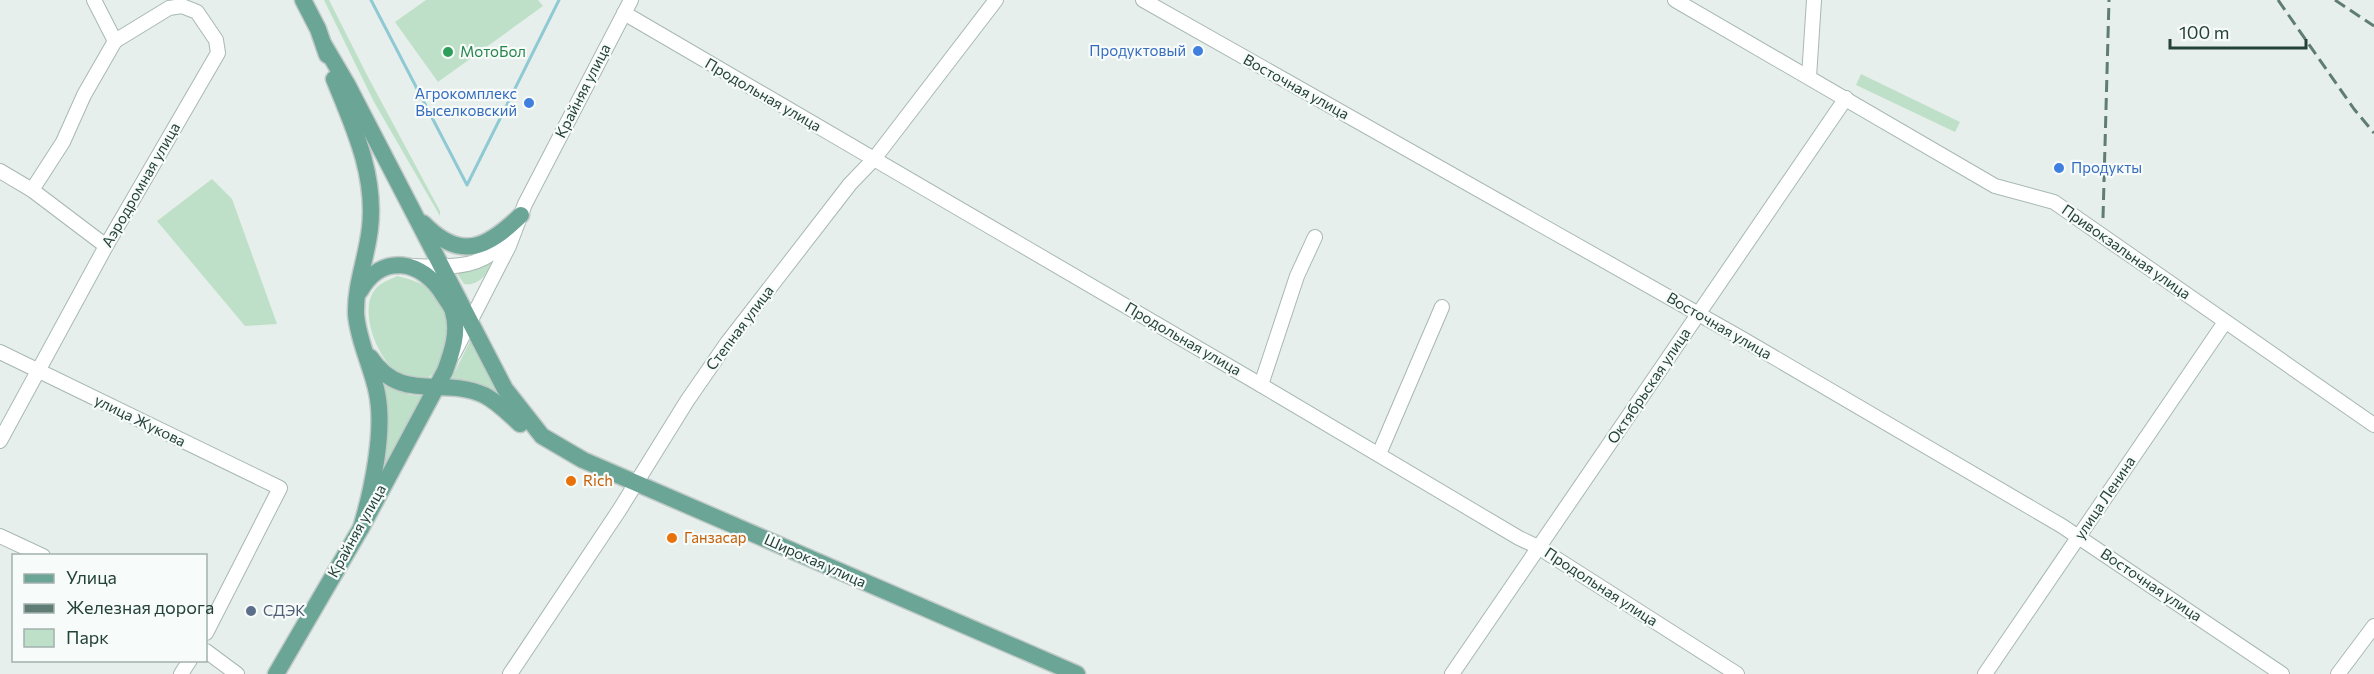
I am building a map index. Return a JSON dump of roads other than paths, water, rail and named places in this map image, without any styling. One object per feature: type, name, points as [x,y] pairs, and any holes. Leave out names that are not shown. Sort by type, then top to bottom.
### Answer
[{"type":"main road","points":[[303,0],[324,45],[347,84],[471,325],[514,403],[532,426],[554,445]]},
{"type":"main road","points":[[324,45],[332,75],[352,123],[369,174],[370,230],[358,294],[358,325],[378,395],[378,431],[372,490],[361,528]]},
{"type":"main road","points":[[415,214],[430,231],[456,245],[468,246],[487,243],[495,239],[521,215]]},
{"type":"main road","points":[[358,294],[366,280],[375,272],[396,265],[420,269],[460,303]]},
{"type":"main road","points":[[435,387],[452,353],[456,332],[453,311],[439,287]]},
{"type":"main road","points":[[366,350],[381,371],[391,379],[411,387],[465,390],[483,395],[500,405],[535,437],[554,445]]},
{"type":"main road","name":"Крайняя улица","points":[[276,674],[361,528],[435,387]]},
{"type":"main road","points":[[414,424],[441,397],[465,390]]},
{"type":"main road","name":"Широкая улица","points":[[554,445],[635,483],[1077,674]]},
{"type":"street","points":[[32,190],[63,142],[84,95],[115,41],[94,0]]},
{"type":"street","name":"Крайняя улица","points":[[521,215],[631,0]]},
{"type":"street","name":"Степная улица","points":[[510,674],[727,343],[850,184],[874,159],[996,0]]},
{"type":"street","name":"Восточная улица","points":[[1143,0],[1698,314],[2079,537],[2282,674]]},
{"type":"street","name":"Привокзальная улица","points":[[1675,0],[1995,186],[2054,202],[2374,425]]},
{"type":"street","points":[[1809,77],[1814,0]]},
{"type":"street","name":"Аэродромная улица","points":[[0,441],[106,246],[218,53],[216,40],[197,12],[182,6],[169,8],[115,41]]},
{"type":"street","name":"Продольная улица","points":[[624,13],[1519,538],[1538,547],[1737,674]]},
{"type":"street","name":"Октябрьская улица","points":[[1452,674],[1846,98]]},
{"type":"street","points":[[0,171],[32,190],[106,246]]},
{"type":"street","points":[[396,265],[441,267],[484,260],[505,241],[521,215]]},
{"type":"street","points":[[445,371],[471,325],[509,246],[521,215]]},
{"type":"street","points":[[1261,385],[1296,276],[1315,237]]},
{"type":"street","points":[[1379,454],[1442,308]]},
{"type":"street","name":"улица Ленина","points":[[1985,674],[2225,322]]},
{"type":"street","name":"улица Жукова","points":[[0,352],[37,372],[280,488],[207,631]]},
{"type":"street","points":[[0,536],[41,554]]},
{"type":"street","points":[[2338,674],[2374,626]]},
{"type":"street","points":[[207,652],[237,674]]},
{"type":"waterway","points":[[371,0],[467,185],[559,0]]},
{"type":"railway","points":[[2103,218],[2109,0]]},
{"type":"railway","points":[[2278,0],[2354,109],[2374,133]]},
{"type":"railway","points":[[2335,0],[2374,26]]},
{"type":"place","name":"Продуктовый","points":[[1198,51]]},
{"type":"place","name":"МотоБол","points":[[448,52]]},
{"type":"place","name":"Агрокомплекс Выселковский","points":[[529,103]]},
{"type":"place","name":"Продукты","points":[[2059,168]]},
{"type":"place","name":"Rich","points":[[571,481]]},
{"type":"place","name":"Ганзасар","points":[[672,538]]},
{"type":"place","name":"СДЭК","points":[[251,611]]}]
